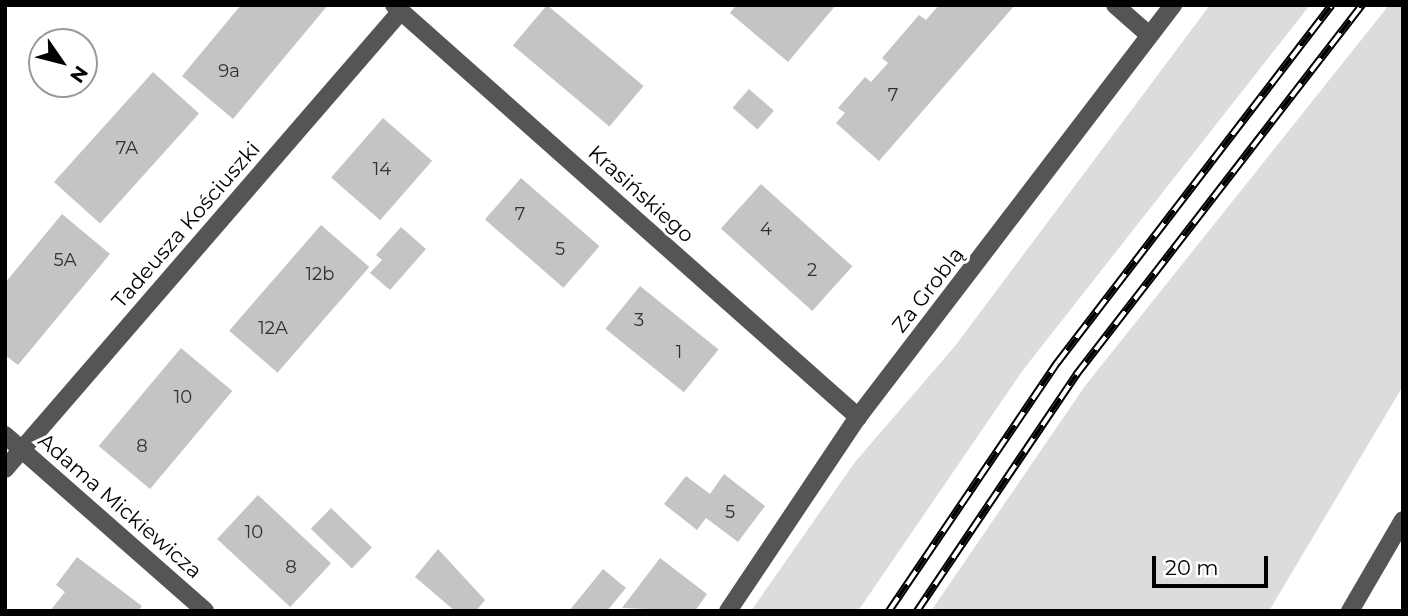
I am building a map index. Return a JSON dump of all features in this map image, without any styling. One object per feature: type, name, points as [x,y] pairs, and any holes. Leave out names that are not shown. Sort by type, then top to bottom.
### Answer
[{"type":"street","points":[[1115,5],[1149,35]]},
{"type":"street","name":"Za Groblą","points":[[728,611],[858,417],[1174,5]]},
{"type":"street","name":"Krasińskiego","points":[[398,8],[858,417]]},
{"type":"street","name":"Tadeusza Kościuszki","points":[[5,468],[398,8]]},
{"type":"street","name":"Adama Mickiewicza","points":[[5,435],[205,611]]},
{"type":"street","points":[[1350,611],[1403,520]]},
{"type":"shaded area","points":[[1210,5],[1310,5],[1023,370],[858,611],[751,611],[855,462],[955,346]]},
{"type":"shaded area","points":[[1389,5],[1403,5],[1403,386],[1269,611],[931,611],[1085,386]]},
{"type":"building","points":[[241,5],[328,5],[233,119],[182,76]]},
{"type":"building","points":[[547,5],[644,86],[609,127],[513,46]]},
{"type":"building","points":[[736,5],[836,5],[788,62],[730,13]]},
{"type":"building","points":[[939,5],[1015,5],[879,161],[836,123],[845,113],[838,108],[865,77],[871,82],[888,63],[882,58],[919,15],[926,20]]},
{"type":"building","points":[[153,72],[199,113],[100,223],[54,182]]},
{"type":"building","points":[[749,89],[774,111],[758,130],[733,108]]},
{"type":"building","points":[[383,118],[432,161],[380,220],[331,178]]},
{"type":"building","points":[[521,178],[599,246],[563,288],[485,220]]},
{"type":"building","points":[[761,184],[852,266],[812,311],[721,229]]},
{"type":"building","points":[[62,214],[110,254],[18,365],[5,355],[5,283]]},
{"type":"building","points":[[321,225],[369,267],[277,373],[229,331]]},
{"type":"building","points":[[401,227],[426,249],[390,290],[370,273],[382,260],[376,255]]},
{"type":"building","points":[[640,286],[718,350],[684,392],[605,329]]},
{"type":"building","points":[[181,348],[232,391],[150,489],[99,446]]},
{"type":"building","points":[[724,474],[765,506],[738,542],[706,518],[697,530],[664,504],[686,476],[710,494]]},
{"type":"building","points":[[258,495],[331,563],[290,607],[217,539]]},
{"type":"building","points":[[331,508],[372,548],[352,568],[311,529]]},
{"type":"building","points":[[438,549],[485,600],[476,611],[455,611],[415,577]]},
{"type":"building","points":[[77,557],[142,606],[138,611],[50,611],[65,592],[56,585]]},
{"type":"building","points":[[660,558],[707,594],[695,611],[622,608]]},
{"type":"building","points":[[603,569],[626,588],[607,611],[569,611]]},
{"type":"railway","points":[[889,611],[1057,363],[1332,5]]},
{"type":"railway","points":[[917,611],[1076,375],[1362,5]]}]
